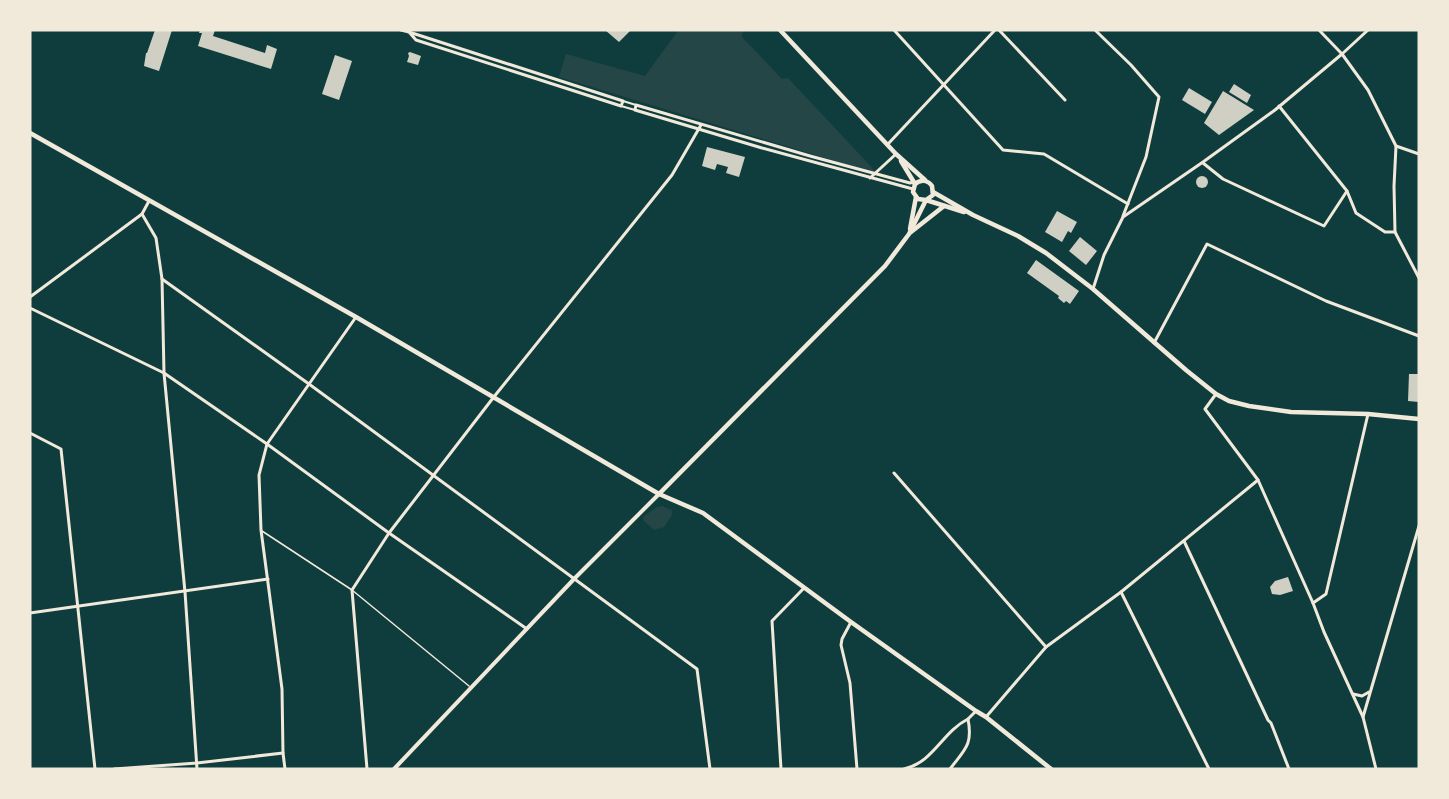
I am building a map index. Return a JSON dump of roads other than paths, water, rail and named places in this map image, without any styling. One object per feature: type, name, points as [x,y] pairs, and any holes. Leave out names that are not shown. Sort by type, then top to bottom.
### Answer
[{"type":"main road","points":[[780,30],[888,144],[916,185],[909,234]]},
{"type":"main road","points":[[30,133],[356,317],[658,494],[703,513],[851,622],[986,717],[1051,769]]},
{"type":"main road","points":[[658,494],[885,266],[909,234],[926,200],[933,192],[932,186],[896,154]]},
{"type":"main road","points":[[916,185],[925,180]]},
{"type":"main road","points":[[933,192],[1046,253],[1093,289],[1186,370],[1216,394],[1229,401],[1290,412],[1368,414],[1419,419]]},
{"type":"main road","points":[[916,197],[921,201],[926,200],[973,215]]},
{"type":"main road","points":[[909,234],[944,206]]},
{"type":"street","points":[[401,30],[410,31],[698,129],[870,178],[916,185]]},
{"type":"street","points":[[894,30],[1003,150],[1044,154],[1128,204]]},
{"type":"street","points":[[888,144],[997,30],[1065,100]]},
{"type":"street","points":[[1093,289],[1104,255],[1123,218],[1146,157],[1159,97],[1131,65],[1095,30]]},
{"type":"street","points":[[1100,35],[1104,30]]},
{"type":"street","points":[[1319,30],[1342,54],[1368,90],[1396,146],[1395,232],[1419,278]]},
{"type":"street","points":[[1123,218],[1279,106],[1368,30]]},
{"type":"street","points":[[1279,106],[1347,191],[1356,213],[1385,232],[1395,232]]},
{"type":"street","points":[[635,108],[701,124],[916,185]]},
{"type":"street","points":[[367,769],[352,590],[389,533],[493,398],[672,176],[701,124]]},
{"type":"street","points":[[1396,146],[1419,154]]},
{"type":"street","points":[[870,178],[896,154]]},
{"type":"street","points":[[1203,162],[1223,179],[1324,226],[1347,191]]},
{"type":"street","points":[[30,297],[142,214],[149,201]]},
{"type":"street","points":[[142,214],[156,238],[162,279],[164,373],[185,592],[197,769]]},
{"type":"street","points":[[1154,343],[1207,244],[1326,302],[1419,336]]},
{"type":"street","points":[[162,279],[434,475],[697,669],[710,769]]},
{"type":"street","points":[[30,308],[164,373],[526,629]]},
{"type":"street","points":[[285,769],[282,689],[261,530],[259,475],[267,444],[356,317]]},
{"type":"street","points":[[1216,394],[1205,409],[1258,480],[1363,717],[1376,769]]},
{"type":"street","points":[[1313,603],[1326,594],[1368,414]]},
{"type":"street","points":[[30,432],[61,449],[95,769]]},
{"type":"street","points":[[894,473],[1046,647]]},
{"type":"street","points":[[986,717],[1046,647],[1120,592],[1258,480]]},
{"type":"street","points":[[394,769],[658,494]]},
{"type":"street","points":[[1363,717],[1419,526]]},
{"type":"street","points":[[1184,541],[1271,723],[1289,769]]},
{"type":"street","points":[[30,613],[268,579]]},
{"type":"street","points":[[781,769],[772,621],[804,588]]},
{"type":"street","points":[[1120,592],[1209,769]]},
{"type":"street","points":[[851,622],[841,645],[850,683],[857,769]]},
{"type":"street","points":[[1352,693],[1362,696],[1370,691]]},
{"type":"street","points":[[904,769],[919,764],[928,757],[959,724],[976,711]]},
{"type":"street","points":[[950,769],[969,740],[968,719]]},
{"type":"street","points":[[114,769],[283,753]]},
{"type":"lane","points":[[261,530],[352,590],[471,688]]}]
